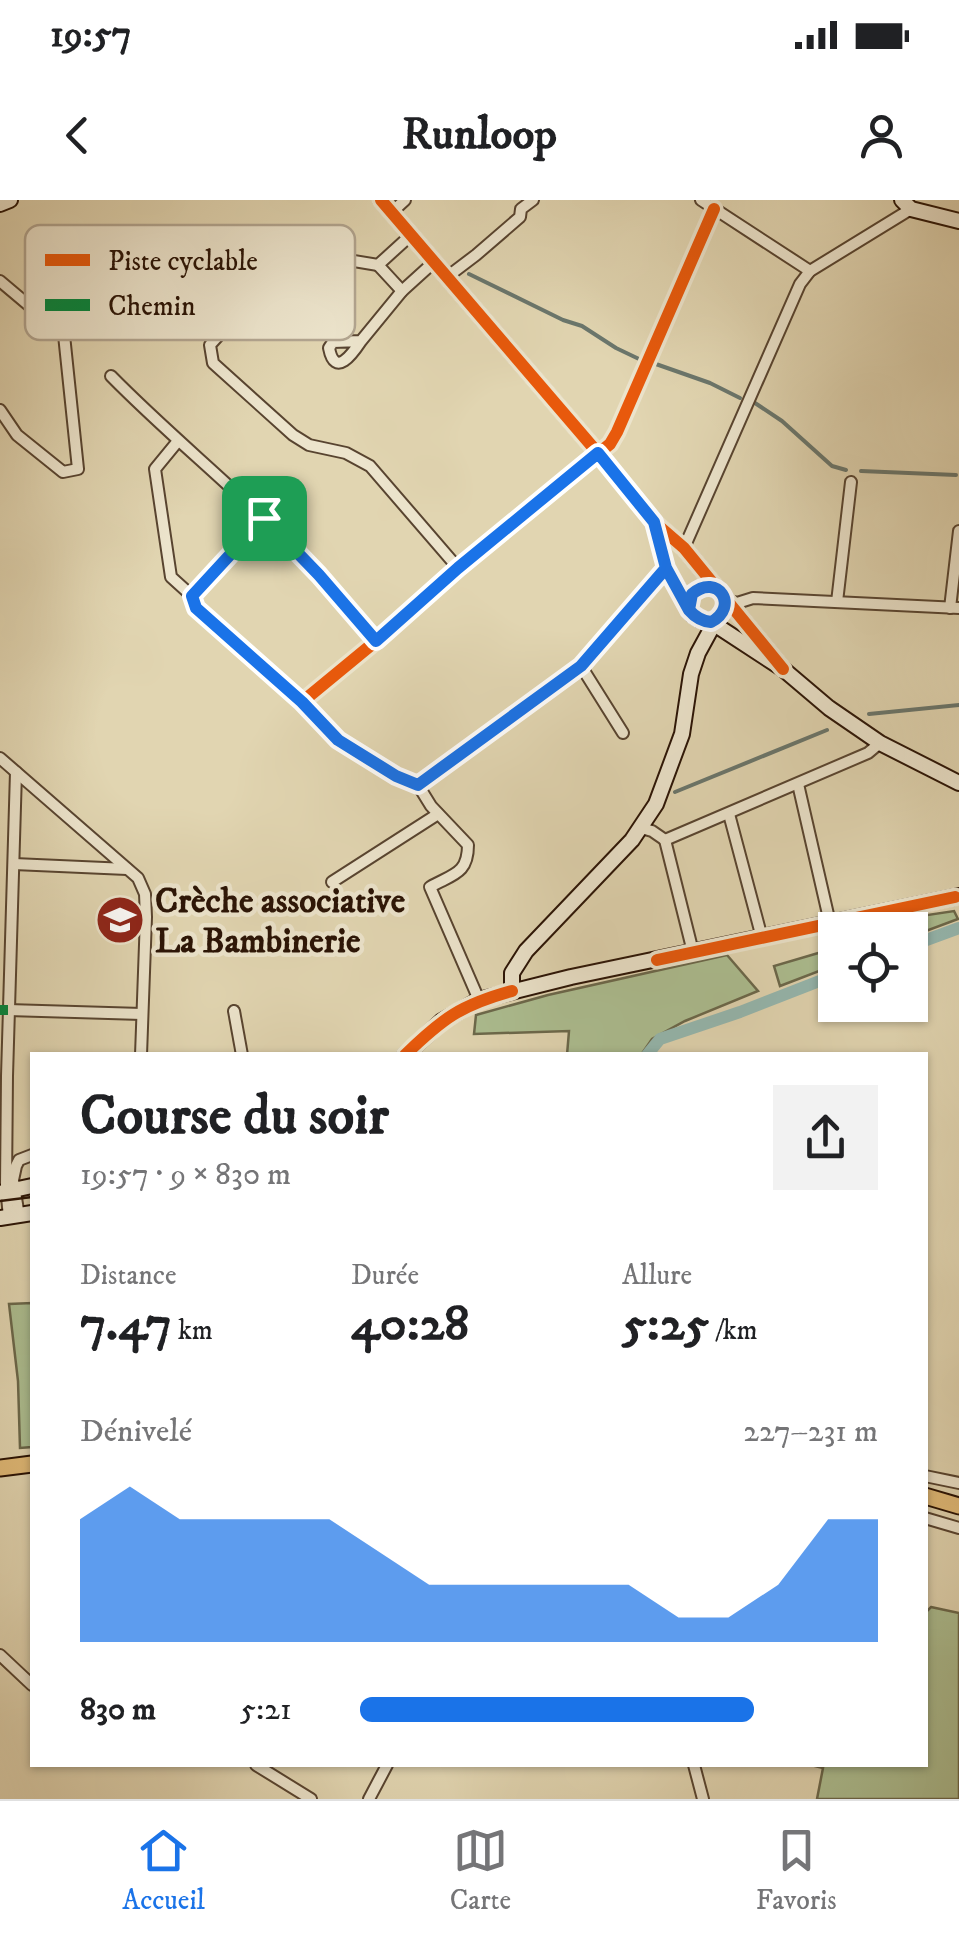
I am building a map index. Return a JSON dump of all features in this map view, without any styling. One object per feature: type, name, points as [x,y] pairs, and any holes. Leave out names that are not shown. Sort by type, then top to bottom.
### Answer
[{"type":"main road","points":[[0,1466],[30,1464]]},
{"type":"main road","points":[[928,1496],[959,1504]]},
{"type":"street","points":[[0,204],[10,200]]},
{"type":"street","points":[[405,200],[387,206],[654,522],[684,548],[783,669]]},
{"type":"street","points":[[447,277],[520,217],[518,204],[533,200]]},
{"type":"street","points":[[701,200],[810,271]]},
{"type":"street","points":[[684,548],[800,284],[810,271],[906,204],[959,221]]},
{"type":"street","points":[[302,702],[610,444],[714,208]]},
{"type":"street","points":[[378,265],[410,235]]},
{"type":"street","points":[[355,261],[378,265],[402,291]]},
{"type":"street","points":[[361,342],[402,291],[434,262]]},
{"type":"street","points":[[0,280],[25,301]]},
{"type":"street","points":[[0,410],[17,435],[62,472],[78,469],[65,340]]},
{"type":"street","points":[[215,340],[210,345],[213,363],[293,435],[309,444],[346,453],[370,466],[458,568]]},
{"type":"street","points":[[110,376],[264,518],[376,641]]},
{"type":"street","points":[[178,441],[155,468],[171,576],[192,596],[196,608],[302,702],[338,740],[418,785],[431,806],[468,845],[464,868],[430,887],[480,1000]]},
{"type":"street","points":[[837,602],[851,482]]},
{"type":"street","points":[[192,596],[264,518]]},
{"type":"street","points":[[654,522],[666,568],[689,610],[699,619],[711,622],[783,669],[828,708],[880,743],[959,783]]},
{"type":"street","points":[[725,600],[737,604],[753,598],[954,608],[959,531]]},
{"type":"street","points":[[418,785],[581,666],[666,568]]},
{"type":"street","points":[[689,610],[689,600],[696,590],[714,586]]},
{"type":"street","points":[[711,622],[722,616],[725,600]]},
{"type":"street","points":[[512,991],[512,972],[526,950],[642,828],[656,804],[674,761],[691,674],[711,622]]},
{"type":"street","points":[[581,666],[623,733]]},
{"type":"street","points":[[666,840],[798,784],[880,743]]},
{"type":"street","points":[[0,758],[138,878],[145,894],[141,1052]]},
{"type":"street","points":[[15,1216],[7,1191],[16,772]]},
{"type":"street","points":[[798,784],[827,912]]},
{"type":"street","points":[[332,882],[438,814]]},
{"type":"street","points":[[729,814],[762,938]]},
{"type":"street","points":[[642,828],[666,840],[694,952]]},
{"type":"street","points":[[14,864],[127,869]]},
{"type":"street","points":[[0,882],[14,883]]},
{"type":"street","points":[[883,912],[959,896]]},
{"type":"street","points":[[408,1052],[442,1020],[480,1000],[818,926]]},
{"type":"street","points":[[8,1010],[142,1014]]},
{"type":"street","points":[[234,1011],[241,1052]]},
{"type":"street","points":[[7,1191],[20,1160],[30,1157]]},
{"type":"street","points":[[928,1477],[959,1483]]},
{"type":"street","points":[[928,1519],[959,1528]]},
{"type":"street","points":[[0,1656],[30,1682]]},
{"type":"street","points":[[259,1767],[311,1799]]},
{"type":"street","points":[[369,1799],[386,1767]]},
{"type":"street","points":[[695,1767],[703,1799]]},
{"type":"green space","points":[[954,911],[958,919],[928,930],[928,915]]},
{"type":"green space","points":[[818,953],[818,971],[780,986],[774,966]]},
{"type":"green space","points":[[727,955],[758,991],[685,1021],[652,1039],[643,1052],[567,1052],[569,1031],[474,1034],[476,1015]]},
{"type":"green space","points":[[30,1303],[30,1447],[20,1448],[18,1381],[9,1304]]},
{"type":"green space","points":[[931,1607],[959,1613],[959,1799],[817,1799],[823,1768],[819,1767],[928,1767]]},
{"type":"waterway","points":[[469,274],[582,326],[639,359]]},
{"type":"waterway","points":[[653,363],[740,398]]},
{"type":"waterway","points":[[755,403],[782,421],[832,466],[846,470]]},
{"type":"waterway","points":[[861,471],[956,475]]},
{"type":"waterway","points":[[869,714],[959,705]]},
{"type":"waterway","points":[[675,792],[827,730]]},
{"type":"waterway","points":[[928,939],[959,928]]},
{"type":"waterway","points":[[649,1052],[660,1039],[818,982]]},
{"type":"tram line","points":[[0,1201],[30,1197]]},
{"type":"marked path","points":[[0,1010],[8,1010]]},
{"type":"cycle path","points":[[381,200],[654,522],[684,548],[783,669]]},
{"type":"cycle path","points":[[302,702],[610,444],[714,209]]},
{"type":"cycle path","points":[[657,960],[955,897]]},
{"type":"cycle path","points":[[408,1052],[454,1014],[512,991]]},
{"type":"place","name":"Crèche associative La Bambinerie","points":[[120,920]]},
{"type":"route","points":[[264,518],[192,596],[196,608],[302,702],[338,740],[418,785],[581,666],[666,568],[689,610],[689,600],[696,590],[714,586],[725,600],[725,610],[711,622],[693,615],[689,610],[666,568],[654,522],[598,453],[376,641],[264,518]]}]
